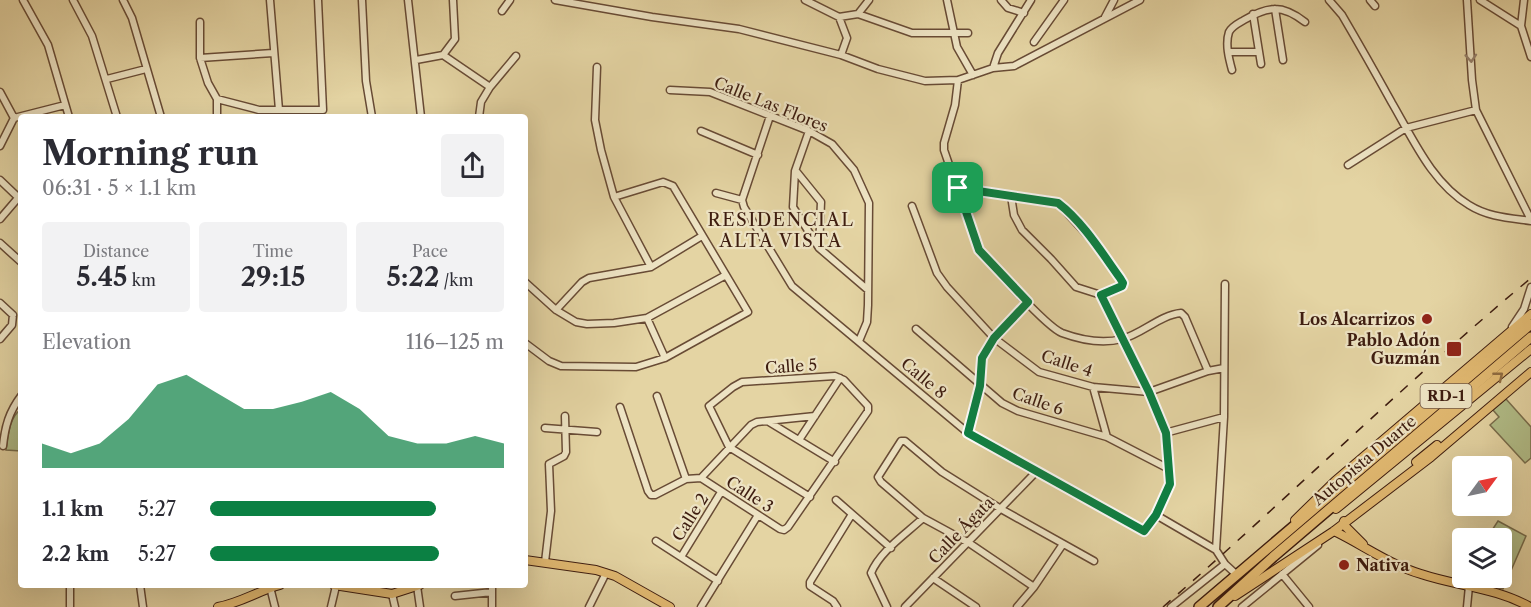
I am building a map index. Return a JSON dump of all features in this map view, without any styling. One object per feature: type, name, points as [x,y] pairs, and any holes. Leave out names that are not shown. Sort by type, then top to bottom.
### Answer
[{"type":"highway","name":"Autopista Duarte","points":[[1218,607],[1364,472],[1531,324]]},
{"type":"highway","name":"Autopista Duarte","points":[[1364,472],[1531,337]]},
{"type":"highway","name":"RD-1","points":[[1199,607],[1364,472]]},
{"type":"main road","points":[[1253,561],[1335,481],[1531,314]]},
{"type":"main road","points":[[1273,557],[1348,499],[1531,349]]},
{"type":"main road","points":[[1218,607],[1334,531],[1431,457],[1528,375],[1531,366]]},
{"type":"main road","points":[[1343,524],[1351,515],[1528,375]]},
{"type":"main road","points":[[1355,515],[1353,528],[1363,544]]},
{"type":"main road","points":[[1343,524],[1363,544]]},
{"type":"main road","points":[[1334,531],[1363,544],[1405,568],[1452,582]]},
{"type":"main road","points":[[528,560],[606,573],[623,579],[670,607]]},
{"type":"main road","points":[[218,607],[239,602],[268,588]]},
{"type":"main road","points":[[354,588],[392,594],[412,588]]},
{"type":"main road","points":[[1477,588],[1510,596],[1530,607]]},
{"type":"street","points":[[23,0],[48,45],[68,114]]},
{"type":"street","points":[[74,0],[92,36],[116,114]]},
{"type":"street","points":[[123,0],[132,18],[160,114]]},
{"type":"street","points":[[270,0],[279,110]]},
{"type":"street","points":[[217,99],[259,113],[279,110],[310,114],[323,110],[318,0]]},
{"type":"street","points":[[362,0],[366,81],[372,114]]},
{"type":"street","points":[[408,0],[420,114]]},
{"type":"street","points":[[416,60],[443,55],[455,39],[453,0]]},
{"type":"street","points":[[502,11],[510,0]]},
{"type":"street","points":[[555,0],[739,29],[841,55],[916,79],[958,80],[993,68],[1014,66],[1140,0]]},
{"type":"street","points":[[805,0],[839,17],[858,14],[912,33],[968,33]]},
{"type":"street","points":[[858,14],[869,0]]},
{"type":"street","points":[[947,0],[957,47],[973,75]]},
{"type":"street","points":[[1001,0],[1008,8],[1024,13]]},
{"type":"street","points":[[993,68],[999,53],[1032,0]]},
{"type":"street","points":[[1034,42],[1064,0]]},
{"type":"street","points":[[1105,17],[1114,0]]},
{"type":"street","points":[[1329,0],[1342,15],[1427,163],[1451,192],[1469,205],[1486,213],[1531,221]]},
{"type":"street","points":[[1370,0],[1375,6]]},
{"type":"street","points":[[1467,0],[1476,110],[1531,221]]},
{"type":"street","points":[[1480,0],[1521,26]]},
{"type":"street","points":[[1524,0],[1521,26],[1531,57]]},
{"type":"street","points":[[1232,70],[1228,52],[1229,32],[1263,6],[1293,12],[1305,22]]},
{"type":"street","points":[[1275,9],[1283,60]]},
{"type":"street","points":[[1253,14],[1261,64]]},
{"type":"street","points":[[839,17],[847,38],[841,55]]},
{"type":"street","points":[[200,22],[200,58],[208,83],[217,99],[217,114]]},
{"type":"street","points":[[1228,52],[1259,52]]},
{"type":"street","points":[[200,58],[273,53]]},
{"type":"street","points":[[443,55],[490,87]]},
{"type":"street","points":[[479,114],[481,102],[490,87],[516,56]]},
{"type":"street","points":[[597,67],[596,129],[614,197],[651,267]]},
{"type":"street","points":[[107,79],[146,69]]},
{"type":"street","points":[[958,80],[955,105],[944,150],[979,250],[1047,323],[1062,333],[1101,342],[1123,339],[1181,313],[1185,317],[1208,371]]},
{"type":"street","name":"Calle Las Flores","points":[[670,90],[710,92],[809,131],[832,144],[854,170],[869,204],[867,322],[859,341]]},
{"type":"street","points":[[0,92],[14,118]]},
{"type":"street","points":[[30,114],[65,105]]},
{"type":"street","points":[[1348,165],[1406,128],[1476,110]]},
{"type":"street","points":[[716,193],[742,200],[770,116]]},
{"type":"street","points":[[0,146],[14,118],[18,117]]},
{"type":"street","points":[[701,131],[758,155]]},
{"type":"street","points":[[809,131],[795,171],[793,207],[819,248],[868,290]]},
{"type":"street","points":[[795,171],[821,202],[819,248]]},
{"type":"street","points":[[0,180],[18,197]]},
{"type":"street","points":[[528,345],[555,364],[568,367],[636,367],[665,358],[748,312],[673,186],[663,182],[614,197]]},
{"type":"street","points":[[958,188],[1058,203],[1091,239],[1123,283],[1122,286],[1101,295],[1076,287],[1022,230],[1014,215],[1011,196]]},
{"type":"street","name":"Calle 8","points":[[742,200],[792,286],[968,433],[1140,530],[1144,531],[1156,515]]},
{"type":"street","points":[[0,219],[18,201]]},
{"type":"street","name":"Calle 4","points":[[912,206],[937,273],[946,287],[994,338],[1038,372],[1093,387],[1149,392],[1208,371],[1224,368]]},
{"type":"street","points":[[556,310],[582,282],[589,278],[651,267],[702,236]]},
{"type":"street","points":[[0,243],[18,259]]},
{"type":"street","points":[[528,286],[556,310],[576,322],[614,323],[647,318],[726,275]]},
{"type":"street","points":[[1216,550],[1224,417],[1225,284]]},
{"type":"street","points":[[1507,335],[1524,309],[1531,288]]},
{"type":"street","points":[[1101,295],[1149,392],[1166,433],[1170,484],[1156,515],[1216,550],[1225,564],[1237,574]]},
{"type":"street","points":[[968,433],[980,386],[982,358],[994,338],[1028,302]]},
{"type":"street","points":[[0,303],[13,315]]},
{"type":"street","points":[[13,315],[18,313]]},
{"type":"street","points":[[0,339],[12,325],[13,315]]},
{"type":"street","points":[[647,318],[665,358]]},
{"type":"street","name":"Calle 6","points":[[916,329],[1002,403],[1018,411],[1107,437],[1169,469]]},
{"type":"street","points":[[799,440],[840,378]]},
{"type":"street","name":"Calle 5","points":[[729,447],[709,406],[733,387],[742,382],[840,378],[869,409],[835,462]]},
{"type":"street","points":[[1093,387],[1107,437]]},
{"type":"street","points":[[657,396],[686,479]]},
{"type":"street","points":[[3,446],[10,410],[18,400]]},
{"type":"street","points":[[620,407],[651,495],[656,495],[686,479],[701,478],[751,425],[757,422],[815,416]]},
{"type":"street","points":[[544,562],[551,511],[549,464],[564,456],[566,452],[565,416]]},
{"type":"street","points":[[1166,433],[1224,417]]},
{"type":"street","points":[[729,447],[810,497],[835,462],[769,422]]},
{"type":"street","points":[[545,428],[597,432]]},
{"type":"street","points":[[1034,587],[969,543],[923,518],[879,480],[889,459],[903,440],[942,472],[1001,509],[1094,561]]},
{"type":"street","name":"Calle Ágata","points":[[905,607],[1036,472]]},
{"type":"street","name":"Calle 3","points":[[701,478],[780,530],[784,530],[810,497]]},
{"type":"street","name":"Calle 2","points":[[681,557],[721,492]]},
{"type":"street","points":[[836,500],[891,548]]},
{"type":"street","points":[[837,607],[810,586],[810,582],[852,514]]},
{"type":"street","points":[[701,607],[758,515]]},
{"type":"street","points":[[887,607],[871,573],[873,567],[923,518]]},
{"type":"street","points":[[1242,607],[1334,531]]},
{"type":"street","points":[[656,541],[718,581]]},
{"type":"street","points":[[1017,607],[1034,587],[1063,544]]},
{"type":"street","points":[[1171,607],[1225,564]]},
{"type":"street","points":[[589,607],[606,573]]},
{"type":"street","points":[[1282,574],[1309,607]]},
{"type":"street","points":[[933,578],[976,607]]},
{"type":"street","points":[[70,588],[70,607]]},
{"type":"street","points":[[140,588],[143,607]]},
{"type":"street","points":[[270,588],[275,607]]},
{"type":"street","points":[[331,607],[334,588]]},
{"type":"street","points":[[418,588],[420,607]]},
{"type":"street","points":[[454,596],[492,588],[492,607]]},
{"type":"street","points":[[1467,607],[1469,588]]},
{"type":"street","points":[[392,594],[395,607]]},
{"type":"green space","points":[[1506,399],[1531,427],[1531,458],[1525,463],[1490,425],[1499,417],[1493,410]]},
{"type":"green space","points":[[17,413],[18,451],[6,450],[8,433]]},
{"type":"green space","points":[[1498,521],[1511,528],[1493,528]]},
{"type":"green space","points":[[1512,528],[1526,536],[1512,568]]},
{"type":"railway","points":[[1163,607],[1531,278]]},
{"type":"place","name":"Los Alcarrizos","points":[[1427,319]]},
{"type":"place","name":"Pablo Adón Guzmán","points":[[1454,349]]},
{"type":"place","name":"Nativa","points":[[1344,565]]},
{"type":"district","name":"RESIDENCIAL ALTA VISTA","points":[[781,230]]},
{"type":"route","points":[[958,188],[1058,203],[1091,239],[1123,283],[1122,286],[1101,295],[1149,392],[1166,433],[1170,484],[1156,515],[1144,531],[968,433],[980,386],[982,358],[994,338],[1028,302],[979,250],[958,188]]}]
